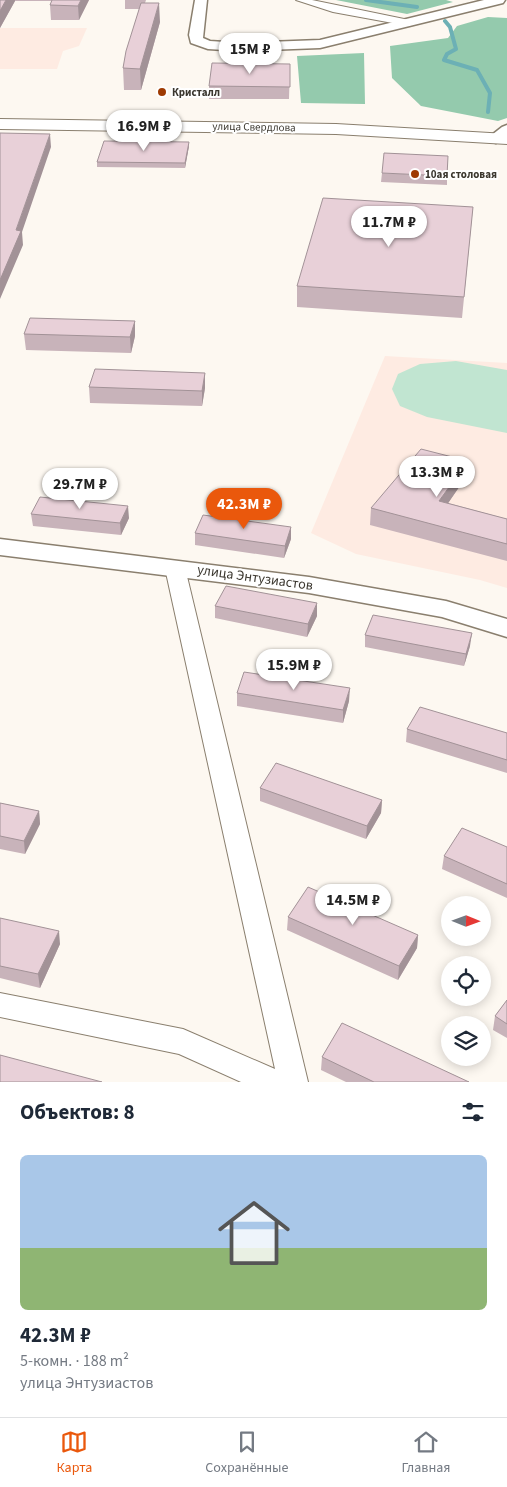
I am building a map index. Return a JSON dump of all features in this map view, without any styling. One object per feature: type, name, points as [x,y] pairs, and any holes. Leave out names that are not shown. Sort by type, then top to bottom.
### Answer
[{"type":"main road","name":"улица Свердлова","points":[[0,124],[336,129],[504,136]]},
{"type":"street","points":[[201,0],[202,11],[195,35],[196,40],[208,45],[250,47],[320,44],[496,1],[507,8]]},
{"type":"street","points":[[301,0],[334,9],[409,23]]},
{"type":"street","name":"улица Энтузиастов","points":[[0,547],[309,585],[446,609],[507,628]]},
{"type":"street","points":[[175,568],[293,1082]]},
{"type":"street","points":[[0,1005],[183,1042],[273,1082]]},
{"type":"shaded area","points":[[0,28],[87,28],[79,46],[63,51],[57,69],[0,69]]},
{"type":"shaded area","points":[[385,356],[507,363],[507,588],[480,580],[356,554],[311,533]]},
{"type":"green space","points":[[336,0],[446,0],[453,2],[407,14]]},
{"type":"green space","points":[[488,17],[507,18],[507,118],[498,121],[421,106],[392,78],[390,46],[448,38],[457,26]]},
{"type":"green space","points":[[364,53],[365,104],[301,103],[297,56]]},
{"type":"green space","points":[[456,361],[507,370],[507,433],[427,417],[400,406],[392,389],[398,374],[420,364]]},
{"type":"building","points":[[0,0],[6,0],[0,11]]},
{"type":"building","points":[[52,0],[81,0],[78,6],[50,5]]},
{"type":"building","points":[[141,3],[159,3],[140,69],[123,68],[126,51]]},
{"type":"building","points":[[212,63],[290,64],[290,87],[209,86]]},
{"type":"building","points":[[0,133],[50,134],[16,230],[21,231],[0,280]]},
{"type":"building","points":[[104,141],[189,142],[185,163],[97,162]]},
{"type":"building","points":[[384,153],[448,156],[447,176],[382,173]]},
{"type":"building","points":[[323,198],[473,207],[464,297],[297,286]]},
{"type":"building","points":[[30,318],[135,321],[130,337],[24,334]]},
{"type":"building","points":[[95,369],[205,373],[202,391],[89,387]]},
{"type":"building","points":[[421,449],[468,461],[439,501],[507,519],[507,544],[371,508]]},
{"type":"building","points":[[40,497],[128,506],[120,523],[31,514]]},
{"type":"building","points":[[203,515],[291,527],[285,546],[195,533]]},
{"type":"building","points":[[226,586],[317,603],[308,624],[215,606]]},
{"type":"building","points":[[373,615],[472,633],[466,654],[365,635]]},
{"type":"building","points":[[244,672],[350,688],[343,710],[237,693]]},
{"type":"building","points":[[420,707],[507,733],[507,760],[407,729]]},
{"type":"building","points":[[276,763],[382,800],[367,826],[260,788]]},
{"type":"building","points":[[0,803],[39,811],[24,841],[0,836]]},
{"type":"building","points":[[462,828],[507,847],[507,884],[444,856]]},
{"type":"building","points":[[308,887],[418,935],[399,966],[288,917]]},
{"type":"building","points":[[0,918],[59,931],[38,974],[0,966]]},
{"type":"building","points":[[507,1000],[507,1024],[495,1016]]},
{"type":"building","points":[[342,1023],[469,1082],[374,1082],[322,1057]]},
{"type":"building","points":[[0,1055],[102,1082],[0,1082]]},
{"type":"waterway","points":[[366,0],[417,7]]},
{"type":"waterway","points":[[445,21],[450,27],[456,49],[447,54],[444,60],[477,70],[490,93],[488,112]]},
{"type":"place","name":"Кристалл","points":[[162,92]]},
{"type":"place","name":"10ая столовая","points":[[415,174]]}]
